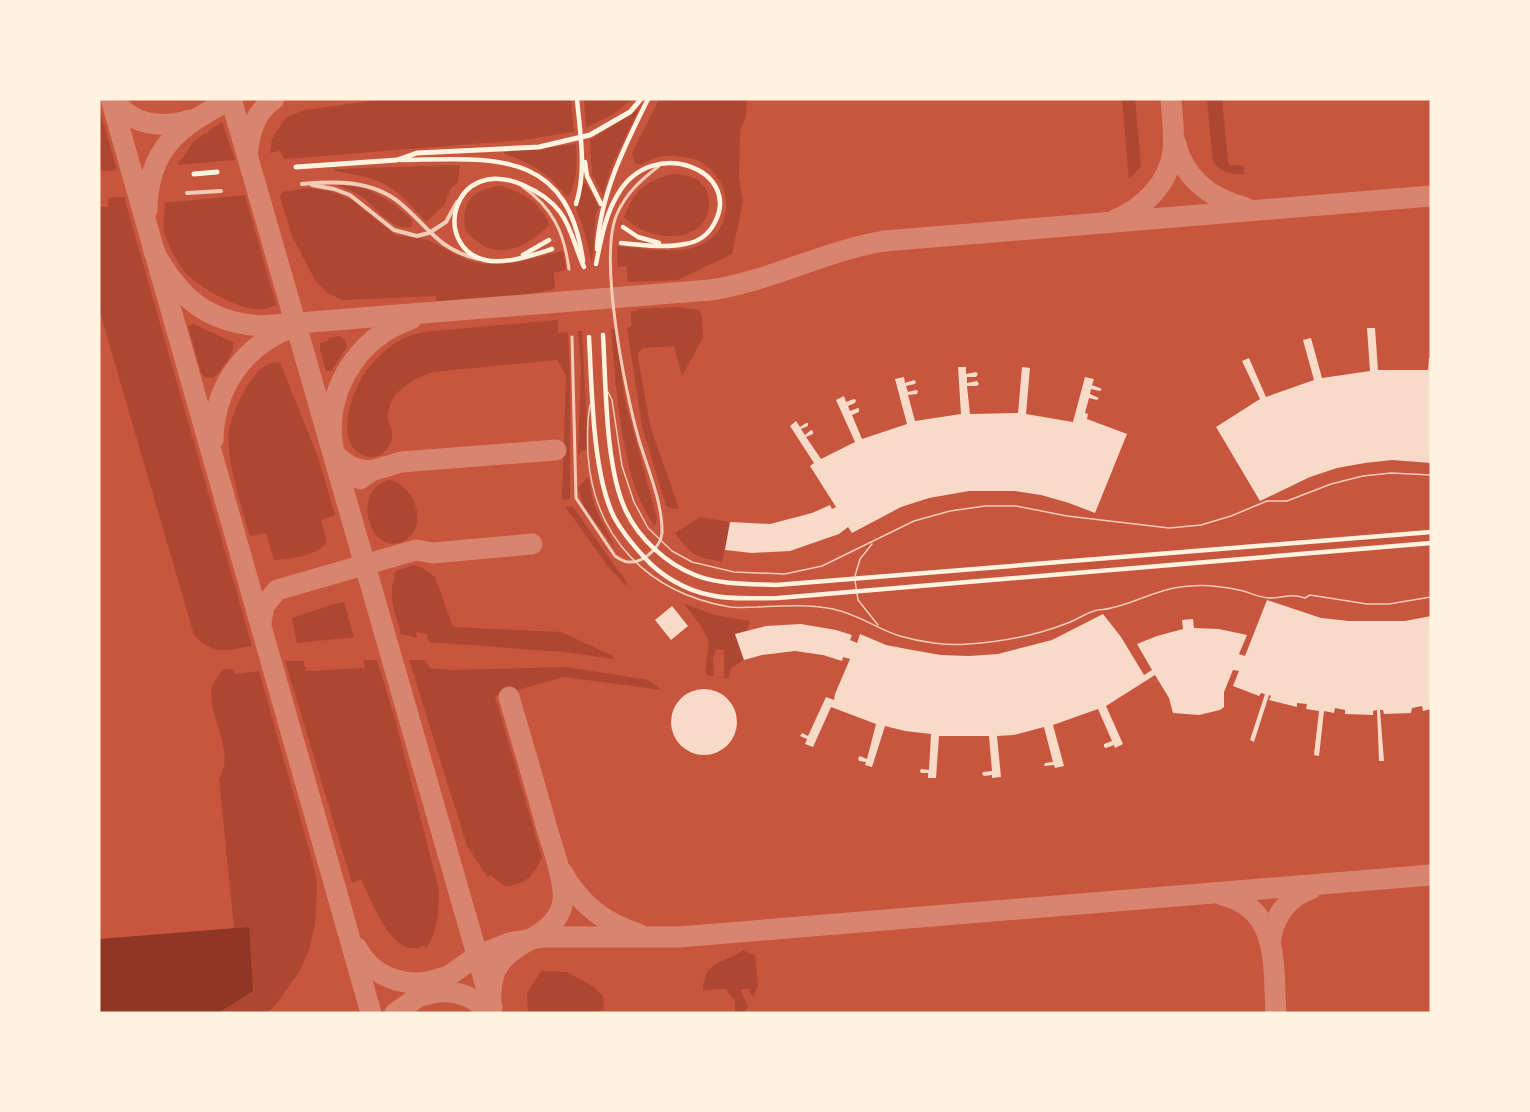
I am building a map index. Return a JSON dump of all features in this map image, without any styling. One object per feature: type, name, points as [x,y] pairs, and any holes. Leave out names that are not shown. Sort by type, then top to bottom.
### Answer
[{"type":"main road","points":[[577,99],[587,176],[601,204]]},
{"type":"main road","points":[[397,160],[417,153],[539,147],[572,141],[590,135],[630,112],[641,99]]},
{"type":"main road","points":[[621,243],[642,246],[671,245],[699,240],[708,233],[720,209],[719,196],[713,183],[700,170],[685,164],[664,163],[647,167],[630,179],[619,192],[605,223],[596,264],[598,224],[609,186],[628,139],[648,99]]},
{"type":"main road","points":[[576,204],[581,185],[582,147]]},
{"type":"main road","points":[[296,167],[397,160],[494,160],[521,167],[542,178],[558,193],[569,208],[576,226],[584,267],[570,228],[560,212],[536,190],[513,180],[483,180],[468,187],[458,201],[454,227],[459,239],[475,256],[486,260],[499,261],[552,249]]},
{"type":"main road","points":[[194,174],[217,172]]},
{"type":"main road","points":[[623,227],[638,237],[671,245]]},
{"type":"main road","points":[[518,257],[549,240]]},
{"type":"main road","points":[[603,335],[611,451],[617,484],[626,511],[642,536],[667,559],[696,576],[734,584],[788,584],[1431,532]]},
{"type":"main road","points":[[589,337],[598,455],[604,487],[614,517],[630,543],[654,568],[670,579],[709,595],[732,598],[778,598],[1431,543]]},
{"type":"street","points":[[572,337],[576,498],[615,556],[632,562],[643,558],[660,544],[662,533],[660,511],[630,409],[610,264],[611,237],[617,215],[628,195],[642,179],[664,163]]},
{"type":"street","points":[[513,180],[545,205],[553,217],[566,248],[569,269]]},
{"type":"street","points":[[458,201],[446,222],[429,233],[417,236],[394,230],[350,195],[334,189],[302,184],[330,181],[349,182],[381,192],[399,202],[429,233],[454,250],[486,260]]},
{"type":"street","points":[[187,193],[221,191]]},
{"type":"lane","points":[[607,388],[612,400],[622,466],[634,502],[648,528],[672,551],[693,562],[734,572],[785,574],[822,566],[914,521],[950,511],[985,506],[1016,506],[1067,516],[1169,528],[1201,525],[1267,501],[1287,501],[1331,484],[1363,476],[1391,473],[1431,475]]},
{"type":"lane","points":[[593,393],[587,419],[590,474],[596,501],[609,529],[624,550],[647,573],[680,593],[708,602],[732,607],[818,606],[854,614],[901,636],[964,645],[996,642],[1065,624],[1094,610],[1112,608],[1149,594],[1189,586],[1234,589],[1269,598],[1294,594],[1305,598],[1310,595],[1367,604],[1389,604],[1431,597]]},
{"type":"lane","points":[[873,543],[860,559],[855,582],[858,600],[879,626]]},
{"type":"shaded area","points":[[386,99],[571,99],[574,132],[523,140],[284,159],[280,151],[270,153],[272,139],[286,117],[305,110]]},
{"type":"shaded area","points":[[584,99],[632,99],[615,113],[586,128]]},
{"type":"shaded area","points":[[659,99],[751,99],[747,100],[746,116],[740,137],[739,178],[743,202],[732,254],[678,280],[628,282],[626,266],[617,267],[617,246],[670,250],[687,249],[703,244],[722,224],[726,211],[726,197],[721,183],[712,171],[699,161],[665,156],[641,165],[635,163],[632,153]]},
{"type":"shaded area","points":[[1122,99],[1135,99],[1141,166],[1129,179]]},
{"type":"shaded area","points":[[1207,99],[1222,99],[1228,162],[1230,165],[1244,166],[1244,174],[1226,172],[1213,161]]},
{"type":"shaded area","points":[[639,109],[612,165],[603,195],[592,174],[590,140]]},
{"type":"shaded area","points":[[101,114],[117,170],[99,171],[99,115]]},
{"type":"shaded area","points":[[222,122],[235,160],[178,165],[194,141]]},
{"type":"shaded area","points":[[576,144],[575,178],[568,197],[540,171],[504,152]]},
{"type":"shaded area","points":[[460,165],[458,182],[451,188],[444,205],[426,222],[405,199],[387,185],[334,169]]},
{"type":"shaded area","points":[[673,174],[694,178],[707,192],[708,212],[698,228],[680,236],[660,235],[640,229],[624,217],[632,200],[642,188],[655,180]]},
{"type":"shaded area","points":[[586,183],[599,207],[596,214],[592,263],[576,208],[583,184]]},
{"type":"shaded area","points":[[337,185],[359,187],[377,194],[409,217],[412,227],[397,226],[365,199]]},
{"type":"shaded area","points":[[500,186],[530,199],[550,224],[529,241],[507,250],[485,247],[465,229],[465,211],[471,198],[483,190]]},
{"type":"shaded area","points":[[309,188],[330,191],[352,200],[395,235],[428,240],[467,260],[484,264],[519,262],[563,251],[566,270],[554,273],[555,289],[445,310],[436,300],[436,296],[343,300],[327,293],[315,280],[292,236],[280,197],[282,192]]},
{"type":"shaded area","points":[[245,195],[276,305],[265,309],[253,309],[232,303],[192,279],[178,263],[164,231],[165,203]]},
{"type":"shaded area","points":[[124,197],[252,646],[228,650],[214,649],[194,635],[99,309],[99,207],[108,207],[108,198]]},
{"type":"shaded area","points":[[677,307],[699,310],[702,316],[703,338],[682,376],[674,346],[643,348],[637,354],[651,429],[679,508],[672,509],[666,506],[642,426],[627,328],[631,326],[631,311]]},
{"type":"shaded area","points":[[558,320],[558,333],[568,332],[570,497],[568,500],[562,499],[566,376],[557,360],[433,372],[421,377],[405,386],[392,400],[388,421],[392,435],[385,452],[369,457],[359,453],[352,446],[347,426],[356,389],[370,366],[399,341],[419,333]]},
{"type":"shaded area","points":[[193,324],[233,342],[230,356],[215,377],[205,378],[201,372],[188,326]]},
{"type":"shaded area","points":[[611,329],[615,329],[625,400],[657,518],[655,526],[634,485],[627,460],[618,405]]},
{"type":"shaded area","points":[[578,331],[582,331],[588,447],[578,455],[581,367]]},
{"type":"shaded area","points":[[339,336],[345,340],[347,347],[331,371],[326,371],[320,343],[328,341],[328,338]]},
{"type":"shaded area","points":[[274,362],[280,363],[318,457],[335,515],[321,520],[327,542],[322,547],[303,556],[274,560],[266,533],[250,536],[235,483],[228,440],[232,419],[244,392],[258,372]]},
{"type":"shaded area","points":[[588,477],[595,508],[617,551],[584,507],[578,488]]},
{"type":"shaded area","points":[[389,480],[396,482],[407,491],[417,512],[416,527],[412,533],[404,541],[392,544],[382,540],[374,532],[367,509],[370,497],[377,486]]},
{"type":"shaded area","points":[[573,507],[628,584],[625,585],[607,565],[566,508]]},
{"type":"shaded area","points":[[700,517],[730,522],[722,562],[696,555],[675,533]]},
{"type":"shaded area","points":[[414,565],[435,577],[453,627],[561,632],[613,656],[614,659],[563,652],[429,642],[427,634],[416,632],[417,638],[401,634],[392,598],[395,576],[393,574]]},
{"type":"shaded area","points":[[344,602],[354,637],[297,643],[292,618]]},
{"type":"shaded area","points":[[683,603],[714,615],[749,621],[748,630],[735,634],[744,660],[731,668],[729,678],[724,678],[724,650],[716,649],[713,659],[714,676],[709,676],[705,672],[709,642],[702,627]]},
{"type":"shaded area","points":[[363,660],[377,660],[395,719],[439,890],[437,920],[426,949],[424,945],[413,948],[402,945],[393,937],[377,913],[361,879],[352,883],[285,661],[303,661],[306,671],[365,668]]},
{"type":"shaded area","points":[[409,660],[425,660],[430,668],[452,670],[567,667],[648,680],[662,690],[564,677],[495,696],[542,858],[528,878],[505,886],[490,875],[488,878],[467,846]]},
{"type":"shaded area","points":[[233,669],[235,674],[259,671],[314,867],[317,885],[315,924],[309,950],[299,972],[274,1007],[266,1013],[217,1013],[249,927],[234,928],[219,779],[224,768],[225,756],[211,698],[212,686],[222,670]]},
{"type":"shaded area","points":[[249,927],[253,991],[218,1013],[99,1013],[99,939]]},
{"type":"shaded area","points":[[743,950],[755,956],[758,985],[754,997],[750,989],[740,989],[748,1007],[743,1013],[735,1013],[735,1001],[726,989],[703,990],[704,980],[711,967]]},
{"type":"shaded area","points":[[541,971],[567,972],[594,987],[603,997],[604,1009],[593,1013],[528,1013],[527,993]]},
{"type":"building","points":[[1367,328],[1375,328],[1378,370],[1428,370],[1429,358],[1431,358],[1431,463],[1392,460],[1337,468],[1310,477],[1260,501],[1216,427],[1260,399],[1242,361],[1249,358],[1266,397],[1314,380],[1303,340],[1311,338],[1322,378],[1370,371]]},
{"type":"building","points":[[958,367],[966,367],[966,374],[976,372],[978,374],[976,377],[967,377],[967,383],[977,381],[979,384],[967,386],[970,414],[1018,413],[1022,367],[1030,368],[1026,414],[1073,422],[1085,377],[1094,379],[1092,385],[1102,389],[1100,391],[1091,389],[1090,394],[1099,398],[1097,400],[1089,398],[1085,413],[1088,414],[1087,419],[1127,434],[1095,513],[1041,495],[1014,491],[969,491],[929,498],[901,507],[852,533],[848,527],[839,534],[790,551],[752,553],[725,550],[730,522],[770,524],[812,513],[830,505],[832,509],[836,507],[810,466],[814,463],[790,426],[796,421],[800,427],[808,423],[808,426],[801,429],[805,435],[813,431],[813,434],[806,437],[821,459],[855,442],[836,400],[844,396],[846,402],[856,400],[848,406],[850,411],[859,409],[859,412],[852,415],[862,439],[907,424],[895,379],[904,377],[905,383],[914,380],[916,382],[906,386],[908,392],[918,391],[917,394],[908,395],[915,421],[961,414]]},
{"type":"building","points":[[1267,600],[1321,618],[1349,621],[1405,621],[1431,616],[1431,709],[1423,711],[1422,706],[1412,708],[1411,713],[1384,714],[1383,710],[1380,710],[1384,761],[1379,761],[1377,710],[1373,711],[1373,715],[1345,714],[1345,710],[1335,708],[1334,713],[1324,711],[1319,756],[1314,755],[1319,711],[1306,709],[1307,704],[1297,703],[1297,707],[1269,700],[1271,696],[1269,695],[1254,742],[1250,740],[1265,694],[1261,693],[1259,696],[1233,686],[1239,671],[1233,670],[1224,692],[1224,707],[1220,710],[1199,715],[1173,713],[1169,698],[1155,675],[1106,706],[1123,744],[1115,748],[1114,745],[1104,747],[1104,744],[1112,741],[1098,709],[1053,725],[1064,766],[1055,768],[1054,765],[1044,766],[1045,763],[1053,762],[1044,727],[1014,735],[997,736],[1001,777],[992,778],[992,775],[982,774],[992,771],[989,736],[939,736],[936,778],[928,778],[928,773],[920,771],[921,769],[929,770],[931,734],[885,726],[872,767],[865,765],[866,762],[859,761],[858,758],[860,756],[867,759],[876,724],[831,707],[813,747],[805,744],[807,739],[800,736],[802,733],[808,736],[826,697],[834,700],[850,659],[843,657],[842,661],[823,655],[795,651],[744,660],[735,634],[766,626],[801,624],[852,635],[850,640],[857,643],[860,634],[886,645],[941,655],[969,656],[998,654],[1052,640],[1103,614],[1121,637],[1144,675],[1152,670],[1137,644],[1183,629],[1182,620],[1193,619],[1194,628],[1219,629],[1247,635],[1239,654],[1245,656]]},
{"type":"building","points":[[672,606],[688,626],[671,640],[655,620]]},
{"type":"building","points":[[704,689],[717,692],[727,699],[734,709],[737,722],[734,735],[727,745],[717,752],[704,755],[691,752],[681,745],[674,735],[671,722],[674,709],[681,699],[691,692]]},
{"type":"taxiway","points":[[111,99],[371,1013]]},
{"type":"taxiway","points":[[113,99],[129,115],[147,123],[168,124],[190,120]]},
{"type":"taxiway","points":[[231,99],[492,1007]]},
{"type":"taxiway","points":[[147,210],[153,170],[170,141],[196,119],[231,99]]},
{"type":"taxiway","points":[[248,150],[250,135],[258,115],[274,99]]},
{"type":"taxiway","points":[[1115,220],[1136,209],[1145,201],[1161,184],[1166,174],[1171,163],[1174,145],[1171,99]]},
{"type":"taxiway","points":[[1175,141],[1185,166],[1200,185],[1221,199],[1246,208]]},
{"type":"taxiway","points":[[154,252],[174,282],[197,305],[225,319],[261,326],[710,290],[733,286],[840,252],[884,241],[1431,196]]},
{"type":"taxiway","points":[[371,471],[351,466],[334,453],[331,432],[338,390],[359,354],[391,328],[411,319]]},
{"type":"taxiway","points":[[213,440],[219,404],[234,372],[258,346],[290,328]]},
{"type":"taxiway","points":[[360,479],[371,471],[401,462],[556,450]]},
{"type":"taxiway","points":[[261,623],[264,606],[277,590],[416,550],[433,553],[532,544]]},
{"type":"taxiway","points":[[491,997],[493,978],[499,964],[520,945],[544,931],[554,921],[561,909],[563,897],[559,867],[509,697]]},
{"type":"taxiway","points":[[562,872],[576,893],[594,911],[615,924],[639,934]]},
{"type":"taxiway","points":[[395,1013],[477,956],[509,943],[544,937],[679,937],[1431,875]]},
{"type":"taxiway","points":[[1270,942],[1278,917],[1288,903],[1311,889]]},
{"type":"taxiway","points":[[1222,895],[1241,902],[1254,912],[1264,926],[1273,958],[1276,1013]]},
{"type":"taxiway","points":[[357,948],[373,967],[393,979],[417,983],[441,978]]},
{"type":"taxiway","points":[[425,995],[443,992],[460,994],[476,1001],[489,1013]]}]
